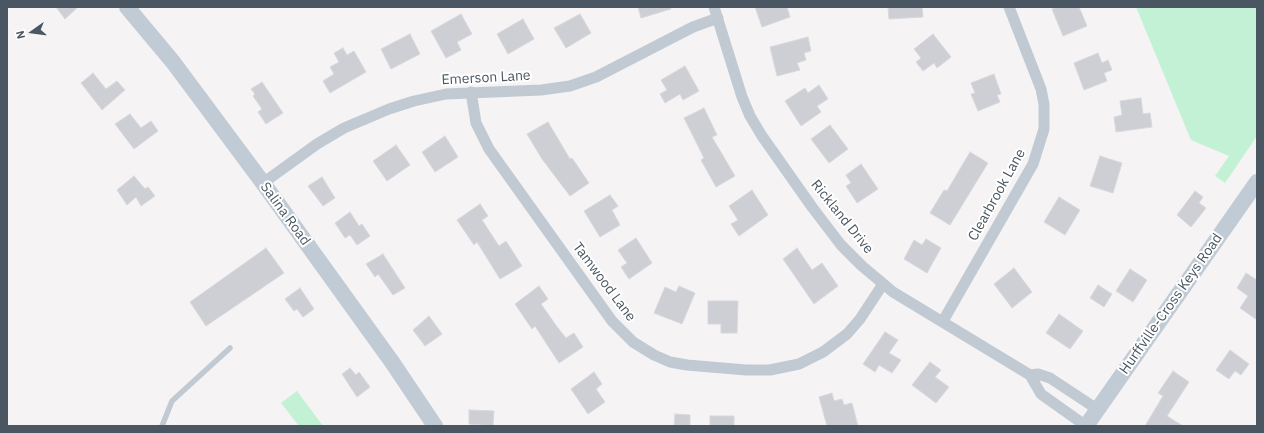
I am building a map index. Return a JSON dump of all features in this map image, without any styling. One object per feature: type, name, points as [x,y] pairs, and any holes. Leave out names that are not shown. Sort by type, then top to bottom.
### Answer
[{"type":"street","name":"Salina Road","points":[[127,7],[173,62],[263,183],[387,356],[435,426]]},
{"type":"street","name":"Clearbrook Lane","points":[[943,321],[1033,164],[1043,136],[1045,117],[1041,88],[1009,7]]},
{"type":"street","name":"Emerson Lane","points":[[263,183],[317,144],[364,118],[414,101],[446,94],[541,90],[570,86],[596,77],[694,27],[716,12]]},
{"type":"street","name":"Rickland Drive","points":[[716,12],[742,97],[755,126],[833,234],[852,256],[883,284],[1030,375],[1041,394],[1086,426]]},
{"type":"street","name":"Tamwood Lane","points":[[471,92],[479,133],[491,153],[612,321],[625,335],[650,354],[679,364],[723,369],[764,370],[799,364],[823,352],[847,334],[860,319],[883,284]]},
{"type":"street","name":"Hurffville-Cross Keys Road","points":[[1086,426],[1257,182]]},
{"type":"street","name":"Rickland Drive","points":[[1030,375],[1038,374],[1050,378],[1097,409]]},
{"type":"lane","points":[[162,426],[172,401],[230,348]]},
{"type":"green space","points":[[1136,7],[1257,7],[1257,136],[1225,183],[1215,176],[1229,156],[1191,140]]},
{"type":"green space","points":[[297,391],[323,426],[299,426],[281,403]]},
{"type":"building","points":[[56,7],[78,7],[65,19]]},
{"type":"building","points":[[638,7],[670,7],[671,9],[641,18]]},
{"type":"building","points":[[755,7],[787,7],[790,17],[762,27]]},
{"type":"building","points":[[888,7],[922,7],[923,17],[889,19]]},
{"type":"building","points":[[1058,7],[1079,7],[1087,26],[1063,36],[1052,9]]},
{"type":"building","points":[[461,14],[472,34],[457,42],[461,50],[446,58],[431,31]]},
{"type":"building","points":[[580,14],[591,33],[566,48],[554,28]]},
{"type":"building","points":[[523,19],[534,39],[508,54],[497,34]]},
{"type":"building","points":[[410,34],[420,54],[391,69],[381,49]]},
{"type":"building","points":[[933,34],[951,57],[937,68],[934,63],[923,71],[916,62],[921,58],[914,49]]},
{"type":"building","points":[[808,37],[811,51],[804,53],[806,60],[797,63],[800,70],[777,76],[770,47]]},
{"type":"building","points":[[343,48],[347,55],[354,51],[366,72],[330,93],[323,81],[334,74],[330,67],[339,62],[334,53]]},
{"type":"building","points":[[1098,53],[1102,63],[1108,60],[1112,70],[1104,73],[1107,81],[1084,90],[1074,63]]},
{"type":"building","points":[[685,66],[699,91],[683,100],[680,94],[665,103],[660,94],[667,90],[661,80]]},
{"type":"building","points":[[93,73],[106,89],[117,81],[125,90],[102,110],[81,83]]},
{"type":"building","points":[[994,74],[1001,94],[997,95],[1000,102],[978,111],[971,94],[975,93],[971,83]]},
{"type":"building","points":[[262,82],[283,113],[266,124],[258,112],[262,109],[253,96],[255,94],[251,89]]},
{"type":"building","points":[[819,85],[828,99],[817,106],[821,112],[801,126],[785,101],[805,88],[808,93]]},
{"type":"building","points":[[1141,98],[1143,114],[1150,113],[1152,127],[1116,132],[1114,117],[1122,115],[1120,101]]},
{"type":"building","points":[[704,108],[717,135],[712,137],[735,176],[716,187],[701,160],[704,158],[684,118]]},
{"type":"building","points":[[130,114],[141,128],[151,121],[158,131],[134,149],[115,124]]},
{"type":"building","points":[[548,122],[570,159],[572,158],[589,183],[570,196],[542,159],[527,134]]},
{"type":"building","points":[[830,125],[848,149],[829,163],[811,139]]},
{"type":"building","points":[[445,136],[458,157],[435,172],[422,152]]},
{"type":"building","points":[[396,145],[410,165],[387,181],[373,161]]},
{"type":"building","points":[[970,152],[988,163],[950,225],[930,213],[944,190],[947,191]]},
{"type":"building","points":[[1100,156],[1122,163],[1113,193],[1090,186]]},
{"type":"building","points":[[861,164],[878,189],[857,203],[846,186],[851,183],[846,175]]},
{"type":"building","points":[[134,176],[145,189],[148,187],[155,196],[141,206],[136,197],[127,205],[117,190]]},
{"type":"building","points":[[322,177],[335,198],[323,206],[308,186]]},
{"type":"building","points":[[752,190],[768,215],[739,236],[731,224],[738,220],[729,206]]},
{"type":"building","points":[[1195,191],[1203,197],[1199,203],[1206,208],[1191,227],[1177,215]]},
{"type":"building","points":[[610,195],[618,206],[612,210],[620,225],[600,237],[584,211]]},
{"type":"building","points":[[1059,197],[1080,210],[1065,235],[1044,222]]},
{"type":"building","points":[[480,204],[488,216],[482,220],[499,246],[506,241],[522,266],[500,279],[477,242],[474,245],[457,220]]},
{"type":"building","points":[[350,212],[359,226],[362,224],[370,236],[357,245],[350,235],[345,238],[335,223]]},
{"type":"building","points":[[636,238],[652,263],[629,279],[621,267],[627,263],[618,250]]},
{"type":"building","points":[[926,239],[941,248],[927,273],[904,259],[914,240],[922,245]]},
{"type":"building","points":[[266,248],[284,273],[206,326],[190,302]]},
{"type":"building","points":[[797,248],[812,270],[822,263],[838,286],[814,304],[783,259]]},
{"type":"building","points":[[383,254],[405,288],[393,295],[378,274],[375,277],[366,264]]},
{"type":"building","points":[[1014,268],[1032,292],[1012,308],[994,284]]},
{"type":"building","points":[[1130,269],[1147,280],[1133,302],[1116,291]]},
{"type":"building","points":[[1246,273],[1257,280],[1257,320],[1240,308],[1248,296],[1237,288]]},
{"type":"building","points":[[1098,285],[1112,294],[1104,307],[1090,298]]},
{"type":"building","points":[[539,286],[548,299],[541,304],[558,328],[566,338],[574,333],[583,347],[559,363],[535,326],[532,329],[515,304]]},
{"type":"building","points":[[679,286],[695,293],[682,324],[654,313],[665,287],[676,292]]},
{"type":"building","points":[[300,288],[314,309],[303,317],[297,309],[294,311],[285,299]]},
{"type":"building","points":[[708,301],[738,301],[737,333],[721,333],[721,324],[708,324]]},
{"type":"building","points":[[1059,314],[1083,331],[1070,349],[1046,333]]},
{"type":"building","points":[[429,316],[442,334],[425,346],[413,330]]},
{"type":"building","points":[[885,332],[898,340],[889,353],[901,360],[892,373],[879,365],[875,372],[863,364]]},
{"type":"building","points":[[1230,350],[1249,364],[1241,375],[1235,371],[1229,379],[1216,370]]},
{"type":"building","points":[[930,362],[941,370],[935,377],[949,387],[936,403],[912,385]]},
{"type":"building","points":[[350,368],[356,375],[359,372],[370,387],[357,397],[342,374]]},
{"type":"building","points":[[1173,371],[1189,382],[1167,416],[1183,426],[1145,426],[1163,396],[1158,393]]},
{"type":"building","points":[[594,372],[602,384],[596,389],[605,402],[588,414],[571,389]]},
{"type":"building","points":[[832,393],[834,401],[842,399],[844,405],[852,403],[858,426],[827,426],[819,397]]},
{"type":"building","points":[[469,410],[494,411],[493,426],[469,424]]},
{"type":"building","points":[[675,414],[690,415],[690,426],[674,426]]},
{"type":"building","points":[[710,416],[734,416],[734,426],[710,426]]}]
